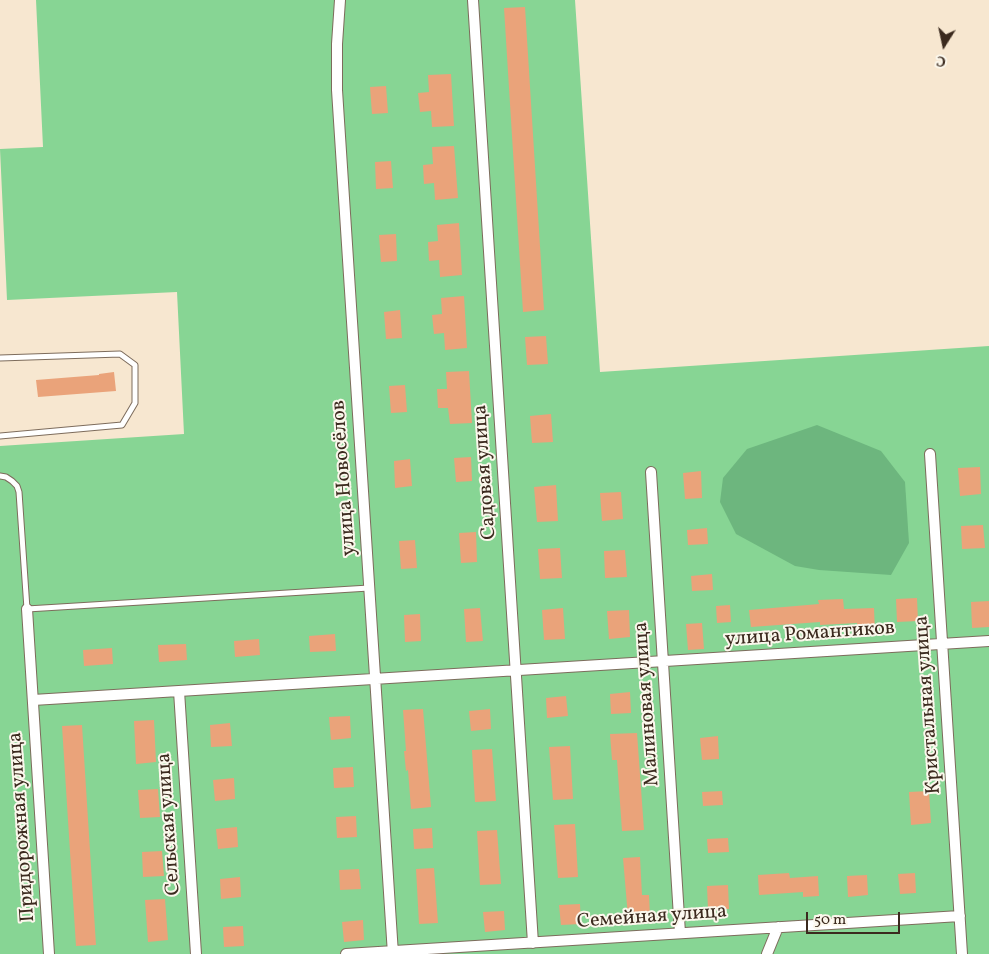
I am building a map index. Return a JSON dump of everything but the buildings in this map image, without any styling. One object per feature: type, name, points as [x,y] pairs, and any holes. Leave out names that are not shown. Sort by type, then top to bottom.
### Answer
[{"type":"street","name":"улица Новосёлов","points":[[340,0],[337,44],[337,90],[393,953]]},
{"type":"street","name":"Садовая улица","points":[[473,0],[533,942]]},
{"type":"street","name":"Кристальная улица","points":[[930,454],[962,954]]},
{"type":"street","name":"Малиновая улица","points":[[651,472],[680,933]]},
{"type":"street","name":"Придорожная улица","points":[[27,609],[49,954]]},
{"type":"street","name":"улица Романтиков","points":[[33,700],[989,641]]},
{"type":"street","name":"Сельская улица","points":[[178,691],[196,954]]},
{"type":"street","name":"Семейная улица","points":[[346,954],[393,953],[533,942],[960,916]]},
{"type":"street","points":[[767,954],[778,927]]},
{"type":"lane","points":[[0,358],[120,354],[135,365],[135,403],[122,425],[0,436]]},
{"type":"lane","points":[[0,476],[12,481],[17,486],[19,492],[27,609],[369,588]]},
{"type":"green space","points":[[36,0],[575,0],[600,372],[989,346],[989,954],[0,954],[0,446],[184,434],[177,292],[7,300],[0,149],[43,147]]},
{"type":"green space","points":[[817,425],[881,451],[905,482],[909,543],[891,575],[819,570],[795,566],[736,534],[720,502],[723,478],[747,449]]}]
